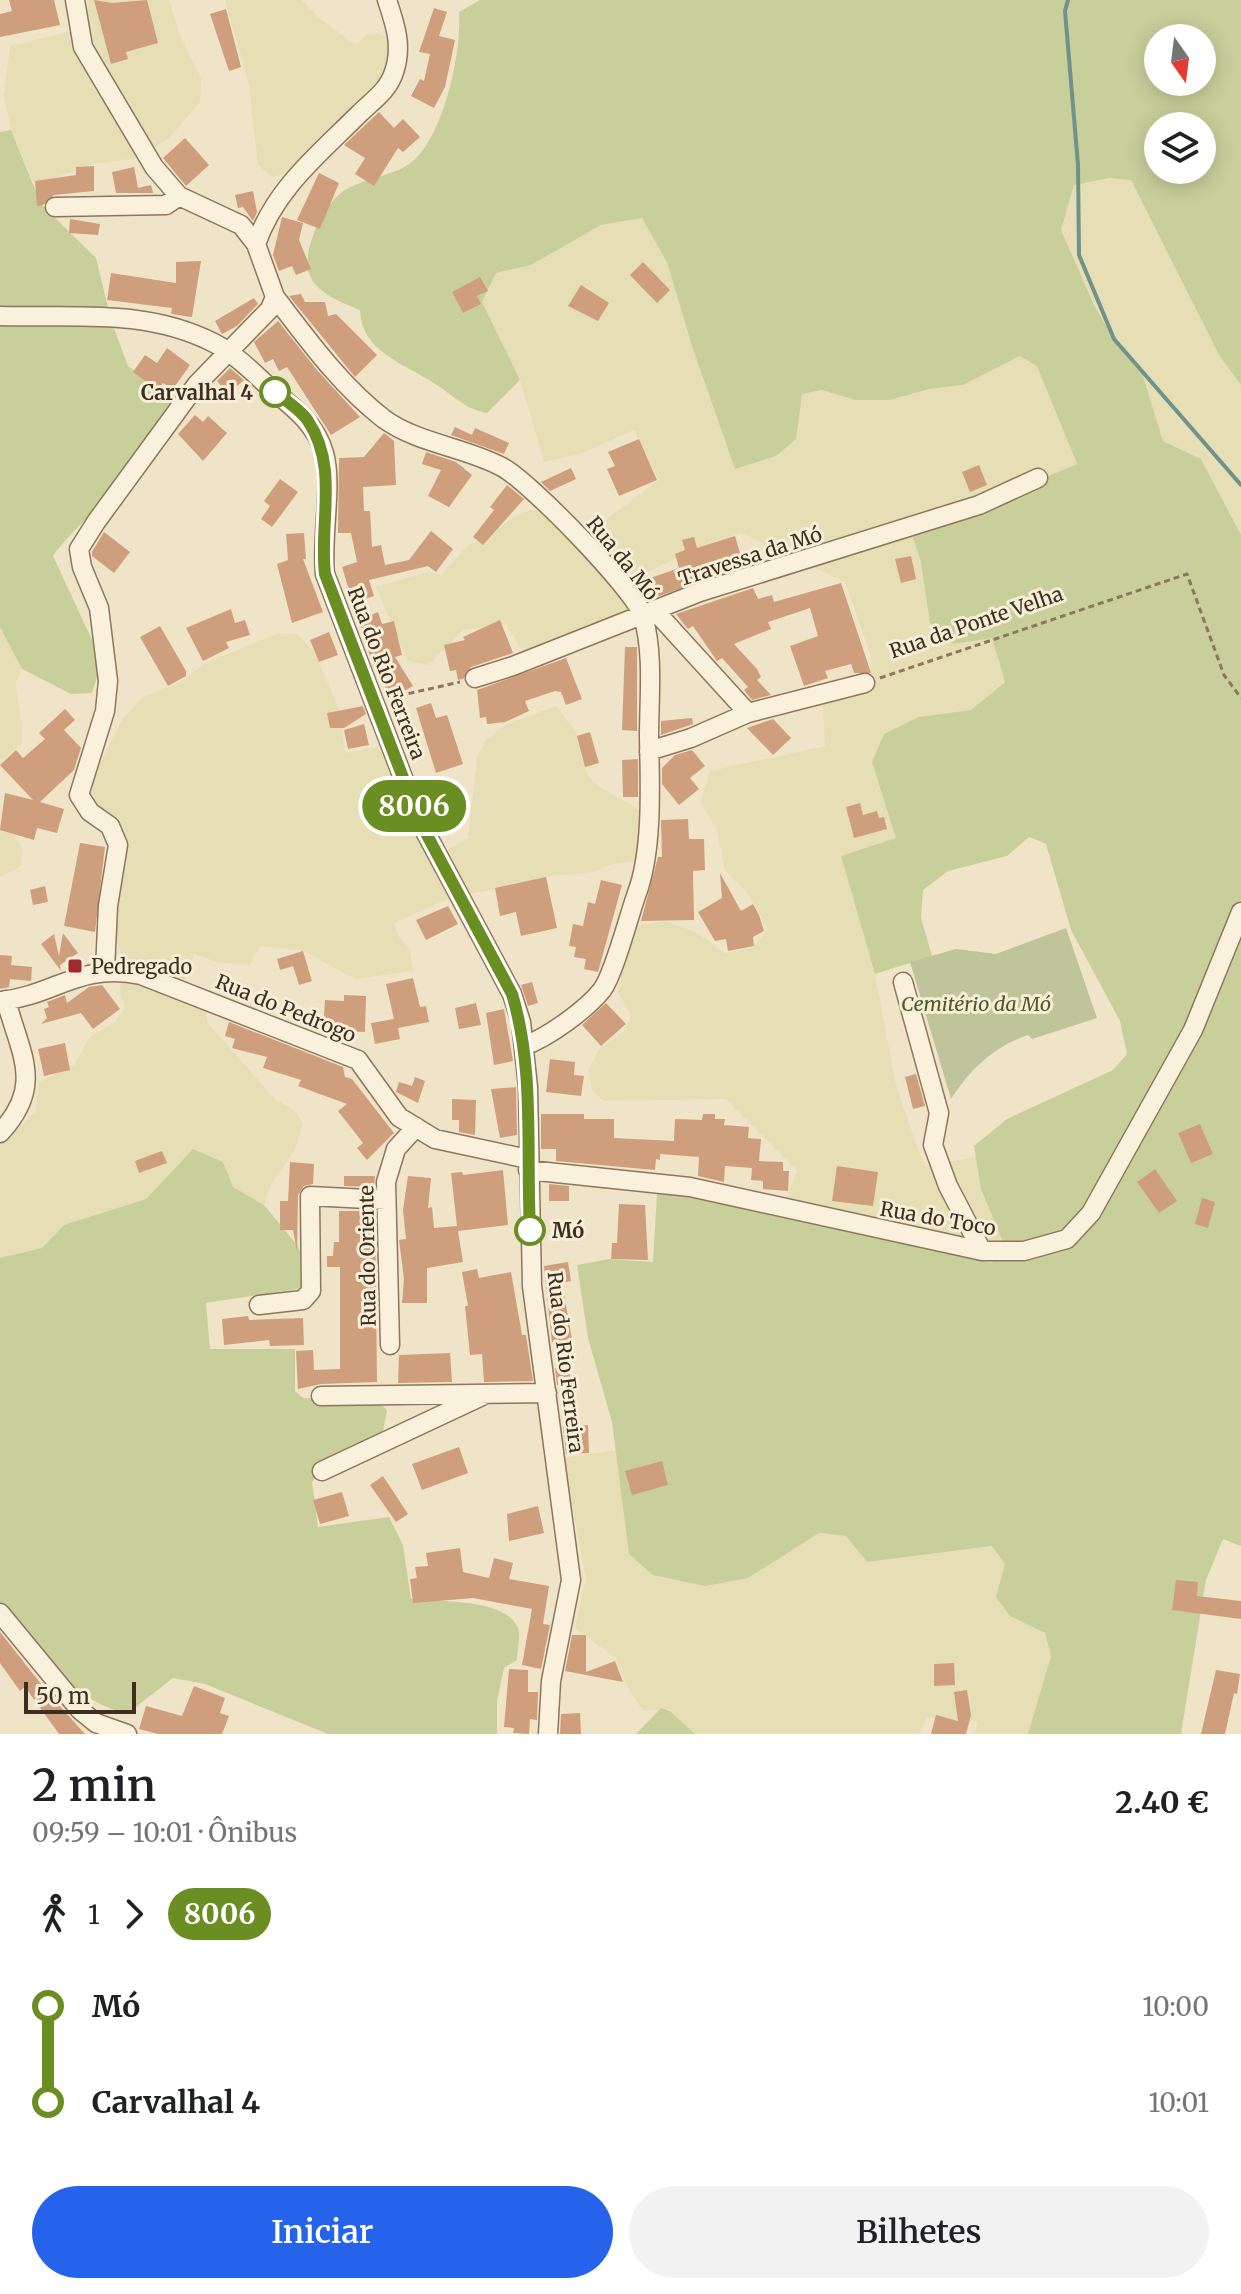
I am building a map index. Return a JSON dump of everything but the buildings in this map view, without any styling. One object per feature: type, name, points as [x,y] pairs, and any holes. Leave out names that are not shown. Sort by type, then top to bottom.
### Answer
[{"type":"street","points":[[75,0],[83,47],[154,167],[179,196],[241,225],[256,244]]},
{"type":"street","points":[[256,244],[267,212],[299,173],[384,92],[395,71],[399,37],[387,0]]},
{"type":"street","points":[[55,207],[166,205],[179,196]]},
{"type":"street","name":"Rua da Mó","points":[[256,244],[275,297],[360,399],[387,421],[420,438],[503,467],[539,496],[581,537],[650,614],[649,751],[645,859],[640,884],[603,989],[543,1039],[524,1046]]},
{"type":"street","points":[[105,970],[108,906],[118,845],[110,826],[90,812],[79,795],[105,711],[108,681],[99,608],[82,567],[79,549],[155,440],[225,351],[270,309],[275,297]]},
{"type":"street","name":"Rua do Rio Ferreira","points":[[0,316],[129,317],[173,327],[225,351],[307,419],[324,453],[327,489],[322,544],[325,574],[420,822],[512,994],[524,1046],[528,1087],[532,1286],[571,1580],[551,1681],[548,1734]]},
{"type":"street","name":"Travessa da Mó","points":[[475,678],[650,614],[700,592],[979,505],[1038,478]]},
{"type":"street","points":[[650,614],[748,713]]},
{"type":"street","points":[[649,751],[691,738],[748,713],[865,683]]},
{"type":"street","name":"Rua do Toco","points":[[528,1164],[690,1187],[982,1251],[1024,1251],[1067,1239],[1091,1213],[1193,1030],[1241,912]]},
{"type":"street","name":"Rua do Pedrogo","points":[[3,1001],[105,970],[141,975],[358,1060],[399,1117],[435,1139],[528,1164]]},
{"type":"street","points":[[903,982],[939,1113],[933,1145],[948,1186],[982,1251]]},
{"type":"street","points":[[0,1133],[10,1123],[25,1091],[28,1070],[3,1001]]},
{"type":"street","name":"Rua do Oriente","points":[[390,1345],[386,1182],[396,1149],[416,1127]]},
{"type":"street","points":[[259,1305],[303,1300],[311,1291],[310,1196],[386,1200]]},
{"type":"street","points":[[322,1471],[488,1393]]},
{"type":"street","points":[[321,1396],[547,1393]]},
{"type":"street","points":[[422,1394],[432,1407],[434,1421]]},
{"type":"street","points":[[0,1613],[95,1730],[127,1734]]},
{"type":"path","name":"Rua da Ponte Velha","points":[[865,683],[1187,574],[1224,675],[1241,698]]},
{"type":"path","points":[[375,701],[475,678]]},
{"type":"shaded area","points":[[88,0],[169,0],[179,33],[201,79],[200,102],[170,137],[139,158],[96,163],[35,185],[11,130],[4,96],[10,46],[88,27]]},
{"type":"shaded area","points":[[225,0],[302,0],[318,17],[356,45],[368,34],[378,33],[390,39],[391,61],[375,94],[291,173],[271,177],[258,164],[249,84]]},
{"type":"shaded area","points":[[1109,178],[1131,180],[1219,355],[1241,385],[1241,535],[1201,459],[1163,441],[1143,376],[1117,344],[1094,305],[1061,230],[1074,185]]},
{"type":"shaded area","points":[[642,218],[667,262],[692,346],[736,468],[776,456],[802,394],[822,390],[855,400],[890,400],[929,389],[963,385],[1021,356],[1037,365],[1077,464],[1008,493],[982,514],[911,532],[921,563],[930,623],[953,644],[992,637],[1005,681],[971,710],[919,717],[886,803],[896,838],[841,856],[874,970],[896,1085],[915,1141],[925,1166],[976,1157],[981,1189],[1002,1240],[993,1263],[780,1216],[797,1170],[726,1099],[604,1101],[592,1091],[589,1069],[598,1051],[626,1029],[631,1015],[618,992],[633,926],[665,921],[696,932],[725,953],[752,948],[768,929],[748,894],[725,870],[717,831],[701,802],[710,771],[825,746],[823,705],[870,683],[871,656],[845,582],[741,533],[688,552],[638,577],[634,609],[524,653],[506,624],[464,630],[428,665],[408,661],[376,587],[427,572],[441,575],[468,545],[487,538],[515,516],[532,510],[548,511],[585,541],[597,526],[659,480],[634,430],[580,454],[544,462],[520,380],[482,302],[496,273],[531,265],[601,225]]},
{"type":"shaded area","points":[[0,627],[22,669],[15,684],[22,743],[0,762]]},
{"type":"shaded area","points":[[279,633],[296,634],[314,651],[339,709],[345,753],[378,747],[397,779],[424,848],[447,850],[468,838],[477,758],[485,741],[505,725],[556,706],[577,734],[587,775],[598,786],[643,812],[639,860],[613,864],[593,872],[553,876],[448,899],[394,923],[399,937],[410,950],[413,971],[356,979],[304,951],[260,946],[250,965],[217,962],[194,954],[178,998],[206,1008],[207,1022],[276,1100],[294,1110],[303,1124],[294,1152],[272,1182],[264,1205],[233,1187],[223,1162],[193,1149],[146,1199],[64,1225],[42,1248],[0,1258],[0,1144],[35,1112],[39,1082],[74,1065],[90,1037],[115,1022],[125,1007],[120,994],[122,959],[112,922],[124,854],[90,801],[89,785],[123,718],[143,697],[177,684],[208,662]]},
{"type":"shaded area","points":[[0,829],[10,830],[22,848],[21,866],[0,877]]},
{"type":"shaded area","points":[[616,1450],[629,1554],[748,1578],[819,1533],[846,1536],[867,1562],[992,1546],[1005,1564],[997,1597],[1010,1616],[1045,1633],[1051,1656],[1028,1734],[975,1734],[978,1721],[927,1718],[919,1734],[695,1734],[669,1709],[643,1711],[627,1686],[616,1658],[575,1628],[586,1578],[563,1458]]},
{"type":"green space","points":[[480,0],[1241,0],[1241,385],[1219,355],[1131,180],[1109,178],[1074,185],[1061,230],[1094,305],[1117,344],[1143,376],[1163,441],[1201,459],[1241,535],[1241,1546],[1223,1539],[1206,1580],[1181,1734],[1028,1734],[1051,1656],[1045,1633],[1010,1616],[996,1597],[1005,1564],[992,1546],[867,1562],[846,1536],[819,1533],[748,1578],[705,1586],[653,1575],[629,1554],[612,1422],[588,1338],[577,1265],[609,1259],[653,1262],[657,1194],[692,1196],[992,1263],[1002,1240],[981,1189],[974,1146],[1007,1119],[1113,1070],[1127,1054],[1120,1021],[1071,930],[1046,844],[1029,837],[1007,856],[948,871],[923,890],[921,918],[932,956],[875,974],[841,856],[896,838],[872,762],[884,734],[919,717],[971,710],[1005,682],[992,638],[953,644],[930,623],[921,563],[911,531],[942,527],[982,514],[1008,493],[1077,464],[1037,366],[1020,356],[963,385],[929,389],[890,400],[855,400],[822,390],[802,394],[796,439],[776,456],[735,469],[692,346],[667,262],[642,218],[601,225],[531,265],[496,273],[482,302],[520,380],[487,413],[465,405],[397,362],[368,336],[360,310],[332,297],[314,282],[310,276],[308,255],[322,216],[337,196],[353,186],[406,166],[424,149],[434,132],[449,91],[459,12]]},
{"type":"green space","points":[[11,130],[41,204],[96,258],[111,320],[128,366],[178,402],[98,505],[53,556],[93,642],[98,674],[92,693],[71,694],[22,669],[0,627],[0,132]]},
{"type":"green space","name":"Cemitério da Mó","points":[[1066,928],[1097,1018],[1032,1039],[1028,1035],[1004,1046],[975,1069],[951,1099],[910,962],[956,949],[996,954]]},
{"type":"green space","points":[[193,1149],[223,1162],[233,1187],[264,1205],[297,1245],[309,1271],[304,1288],[206,1303],[210,1349],[295,1349],[295,1391],[303,1398],[380,1402],[387,1411],[382,1436],[335,1458],[312,1482],[318,1527],[389,1517],[403,1545],[411,1599],[486,1606],[511,1618],[519,1632],[517,1660],[504,1668],[497,1701],[497,1734],[328,1734],[205,1684],[173,1678],[127,1714],[87,1697],[54,1670],[0,1602],[0,1258],[42,1248],[64,1225],[146,1199]]},
{"type":"green space","points":[[661,1708],[670,1711],[695,1734],[636,1734]]},
{"type":"waterway","points":[[1068,0],[1065,11],[1078,165],[1079,255],[1114,339],[1241,485]]},
{"type":"bus line","name":"8006","points":[[275,392],[307,419],[324,453],[327,489],[322,544],[325,574],[420,822],[512,994],[521,1022],[528,1087],[530,1230]]},
{"type":"place","name":"Carvalhal 4","points":[[275,392]]},
{"type":"place","name":"Pedregado","points":[[75,966]]},
{"type":"place","name":"Mó","points":[[530,1230]]}]
